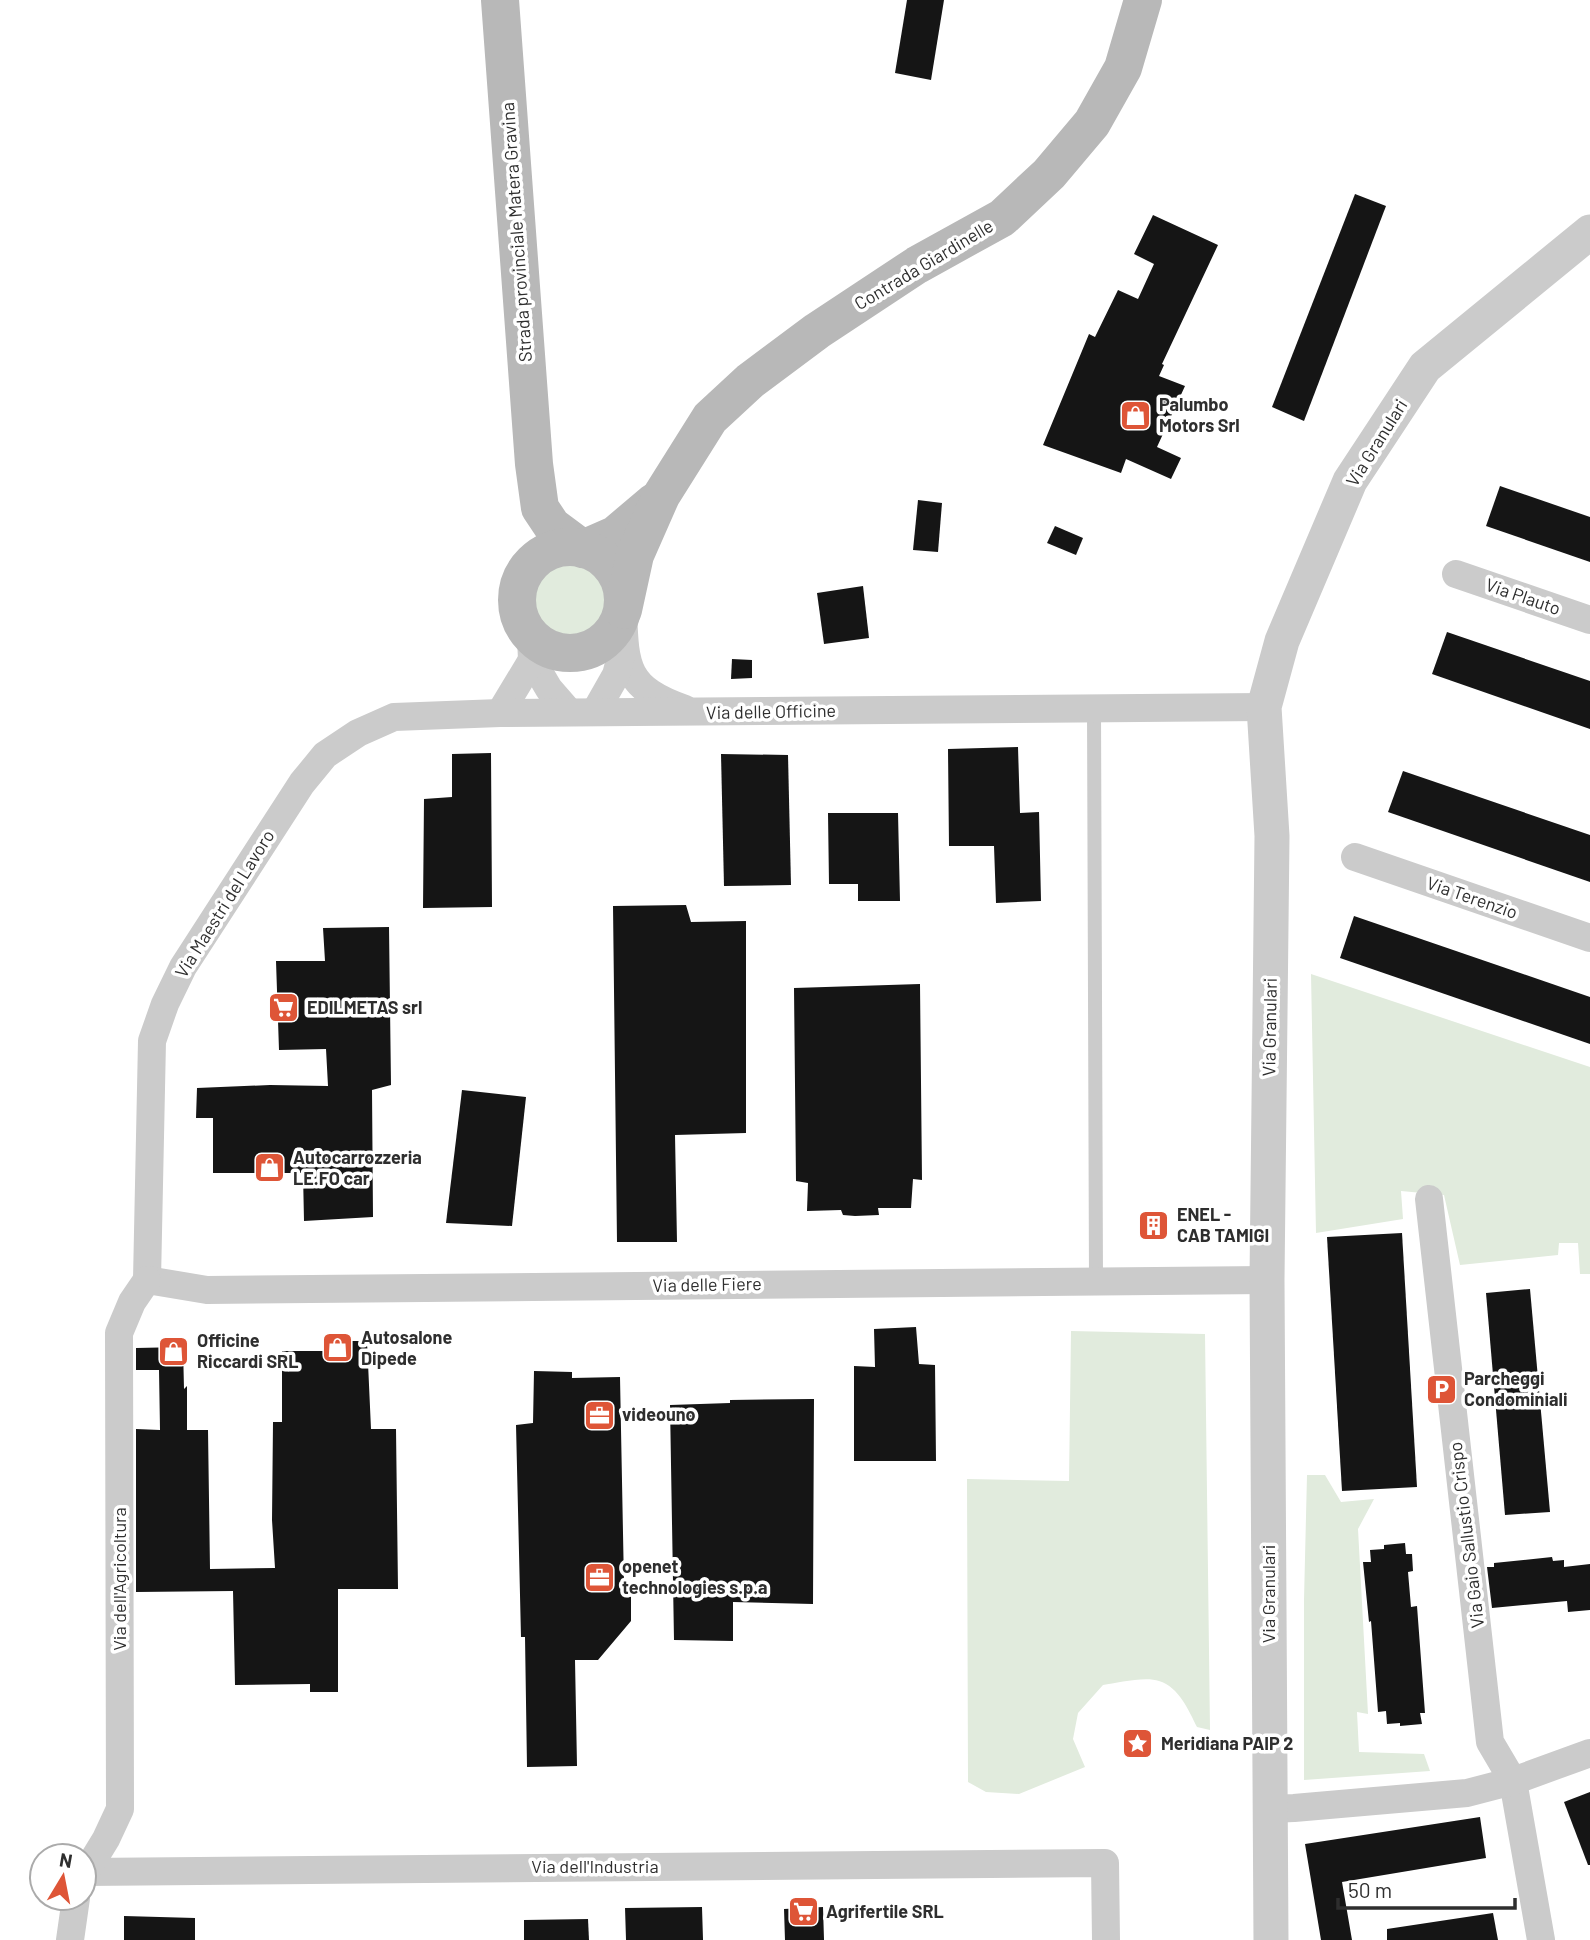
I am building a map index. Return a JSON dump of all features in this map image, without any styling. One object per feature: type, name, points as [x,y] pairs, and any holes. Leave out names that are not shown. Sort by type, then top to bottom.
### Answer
[{"type":"main road","name":"Contrada Giardinelle","points":[[661,496],[710,418],[750,381],[817,331],[917,265],[1002,218],[1049,174],[1092,123],[1123,68],[1143,0]]},
{"type":"main road","name":"Strada provinciale Matera Gravina","points":[[497,10],[534,464]]},
{"type":"main road","points":[[534,464],[540,508],[552,526],[610,565],[618,579],[623,594],[624,628]]},
{"type":"main road","points":[[534,464],[525,524],[522,577],[517,592],[517,608],[531,648],[544,647],[560,653],[577,653],[593,649],[607,639],[617,626],[624,628]]},
{"type":"main road","points":[[522,577],[533,562],[547,552],[565,548],[583,549],[615,535],[661,496]]},
{"type":"main road","points":[[624,628],[635,555],[661,496]]},
{"type":"street","name":"Via Granulari","points":[[1271,1940],[1268,1280],[1272,836],[1264,707],[1282,641],[1350,481],[1425,367],[1590,232]]},
{"type":"street","name":"Via Plauto","points":[[1456,574],[1590,620]]},
{"type":"street","points":[[531,648],[549,689],[582,712],[615,675],[624,628]]},
{"type":"street","points":[[624,628],[630,672],[642,688],[660,701],[697,713]]},
{"type":"street","points":[[500,713],[531,648]]},
{"type":"street","name":"Via delle Officine","points":[[302,783],[325,755],[358,733],[394,717],[582,712],[1264,707]]},
{"type":"street","name":"Via Maestri del Lavoro","points":[[147,1280],[152,1041],[165,1003],[183,967],[302,783]]},
{"type":"street","name":"Via Terenzio","points":[[1355,857],[1590,938]]},
{"type":"street","name":"Via Gaio Sallustio Crispo","points":[[1429,1199],[1490,1742],[1513,1781]]},
{"type":"street","name":"Via delle Fiere","points":[[147,1280],[207,1290],[1268,1280]]},
{"type":"street","name":"Via dell'Agricoltura","points":[[98,1853],[120,1808],[119,1333],[132,1303],[147,1280]]},
{"type":"street","points":[[1270,1809],[1467,1793],[1513,1781],[1590,1753]]},
{"type":"street","points":[[1513,1781],[1541,1940]]},
{"type":"street","name":"Via dell'Industria","points":[[98,1882],[1105,1863],[1106,1940]]},
{"type":"street","name":"Via dell'Agricoltura","points":[[70,1940],[76,1912]]},
{"type":"lane","points":[[1094,709],[1096,1281]]},
{"type":"green space","points":[[570,558],[586,561],[600,570],[609,584],[612,600],[609,616],[600,630],[586,639],[570,642],[554,639],[540,630],[531,616],[528,600],[531,584],[540,570],[554,561]]},
{"type":"green space","points":[[1311,974],[1590,1067],[1590,1274],[1580,1274],[1578,1243],[1559,1243],[1558,1255],[1460,1265],[1444,1195],[1401,1191],[1403,1219],[1316,1233]]},
{"type":"green space","points":[[1071,1331],[1205,1334],[1210,1730],[1197,1727],[1178,1694],[1159,1681],[1139,1680],[1103,1685],[1078,1713],[1073,1739],[1085,1767],[1019,1794],[986,1792],[968,1782],[967,1479],[1069,1481]]},
{"type":"green space","points":[[1307,1475],[1325,1475],[1341,1502],[1374,1499],[1358,1529],[1368,1714],[1357,1712],[1359,1752],[1424,1754],[1430,1771],[1304,1780]]},
{"type":"building","points":[[907,0],[944,0],[931,80],[895,73]]},
{"type":"building","points":[[1355,194],[1386,206],[1304,421],[1272,407]]},
{"type":"building","points":[[1153,215],[1218,245],[1162,364],[1164,365],[1159,376],[1185,386],[1157,447],[1181,458],[1171,479],[1126,459],[1121,473],[1043,445],[1089,334],[1095,337],[1118,290],[1138,299],[1154,264],[1134,254]]},
{"type":"building","points":[[1500,486],[1590,517],[1590,562],[1486,526]]},
{"type":"building","points":[[918,500],[942,503],[938,552],[913,550]]},
{"type":"building","points":[[1055,526],[1083,538],[1076,555],[1047,543]]},
{"type":"building","points":[[863,586],[869,638],[824,644],[817,593]]},
{"type":"building","points":[[1447,632],[1590,681],[1590,729],[1432,674]]},
{"type":"building","points":[[732,659],[752,660],[752,678],[731,679]]},
{"type":"building","points":[[1018,747],[1020,813],[1039,812],[1041,901],[996,903],[994,846],[949,846],[948,749]]},
{"type":"building","points":[[491,753],[492,907],[423,908],[424,799],[452,797],[452,754]]},
{"type":"building","points":[[721,754],[788,755],[791,885],[724,886]]},
{"type":"building","points":[[1403,771],[1590,835],[1590,882],[1388,812]]},
{"type":"building","points":[[828,813],[898,813],[900,901],[858,901],[858,884],[829,884]]},
{"type":"building","points":[[686,905],[691,922],[746,921],[746,1133],[675,1135],[677,1242],[617,1242],[613,906]]},
{"type":"building","points":[[1354,916],[1590,997],[1590,1044],[1340,958]]},
{"type":"building","points":[[389,927],[391,1085],[372,1090],[373,1217],[304,1221],[303,1173],[213,1173],[213,1118],[196,1118],[197,1088],[328,1086],[326,1049],[279,1050],[276,961],[325,961],[323,928]]},
{"type":"building","points":[[920,984],[922,1180],[913,1179],[911,1208],[878,1208],[879,1215],[855,1216],[843,1215],[841,1210],[807,1211],[808,1183],[796,1181],[794,988]]},
{"type":"building","points":[[462,1090],[526,1097],[512,1226],[446,1223]]},
{"type":"building","points":[[1402,1233],[1417,1487],[1342,1491],[1327,1237]]},
{"type":"building","points":[[1530,1289],[1550,1512],[1505,1515],[1486,1293]]},
{"type":"building","points":[[916,1327],[919,1364],[935,1365],[936,1461],[854,1461],[854,1366],[875,1367],[874,1329]]},
{"type":"building","points":[[332,1341],[367,1341],[371,1429],[396,1429],[398,1589],[338,1589],[338,1692],[310,1692],[310,1684],[235,1685],[233,1591],[136,1592],[136,1429],[160,1430],[159,1370],[136,1370],[136,1348],[183,1347],[184,1389],[187,1386],[187,1430],[208,1430],[210,1569],[275,1568],[272,1520],[273,1422],[282,1422],[282,1351],[332,1351]]},
{"type":"building","points":[[534,1371],[572,1372],[572,1378],[620,1377],[624,1585],[631,1584],[631,1621],[598,1660],[575,1660],[577,1766],[527,1767],[525,1637],[521,1637],[516,1425],[533,1423]]},
{"type":"building","points":[[814,1399],[813,1604],[733,1602],[733,1641],[674,1640],[670,1405],[730,1403],[730,1400]]},
{"type":"building","points":[[1405,1543],[1406,1554],[1412,1554],[1413,1571],[1408,1572],[1411,1607],[1417,1606],[1425,1713],[1420,1713],[1422,1724],[1400,1726],[1400,1723],[1387,1724],[1386,1711],[1378,1712],[1363,1562],[1371,1562],[1370,1550],[1384,1549],[1384,1545]]},
{"type":"building","points":[[1552,1557],[1553,1561],[1564,1560],[1564,1567],[1590,1564],[1590,1610],[1568,1612],[1567,1601],[1492,1608],[1487,1567],[1494,1567],[1494,1563]]},
{"type":"building","points":[[1590,1792],[1590,1865],[1588,1865],[1564,1802]]},
{"type":"building","points":[[1480,1817],[1486,1858],[1342,1882],[1352,1940],[1321,1940],[1305,1844]]},
{"type":"building","points":[[702,1907],[703,1940],[626,1940],[625,1908]]},
{"type":"building","points":[[823,1907],[824,1940],[785,1940],[784,1909]]},
{"type":"building","points":[[1493,1913],[1498,1940],[1387,1940],[1387,1929]]},
{"type":"building","points":[[124,1916],[195,1918],[195,1940],[124,1940]]},
{"type":"building","points":[[588,1919],[589,1940],[524,1940],[524,1920]]},
{"type":"place","name":"Palumbo Motors Srl","points":[[1136,415]]},
{"type":"place","name":"EDILMETAS srl","points":[[284,1008]]},
{"type":"place","name":"Autocarrozzeria LE.FO car","points":[[270,1168]]},
{"type":"place","name":"ENEL - CAB TAMIGI","points":[[1154,1225]]},
{"type":"place","name":"Autosalone Dipede","points":[[338,1348]]},
{"type":"place","name":"Officine Riccardi SRL","points":[[174,1351]]},
{"type":"place","name":"Parcheggi Condominiali","points":[[1441,1389]]},
{"type":"place","name":"videouno","points":[[599,1415]]},
{"type":"place","name":"openet technologies s.p.a","points":[[599,1577]]},
{"type":"place","name":"Meridiana PAIP 2","points":[[1138,1744]]},
{"type":"place","name":"Agrifertile SRL","points":[[803,1912]]}]
